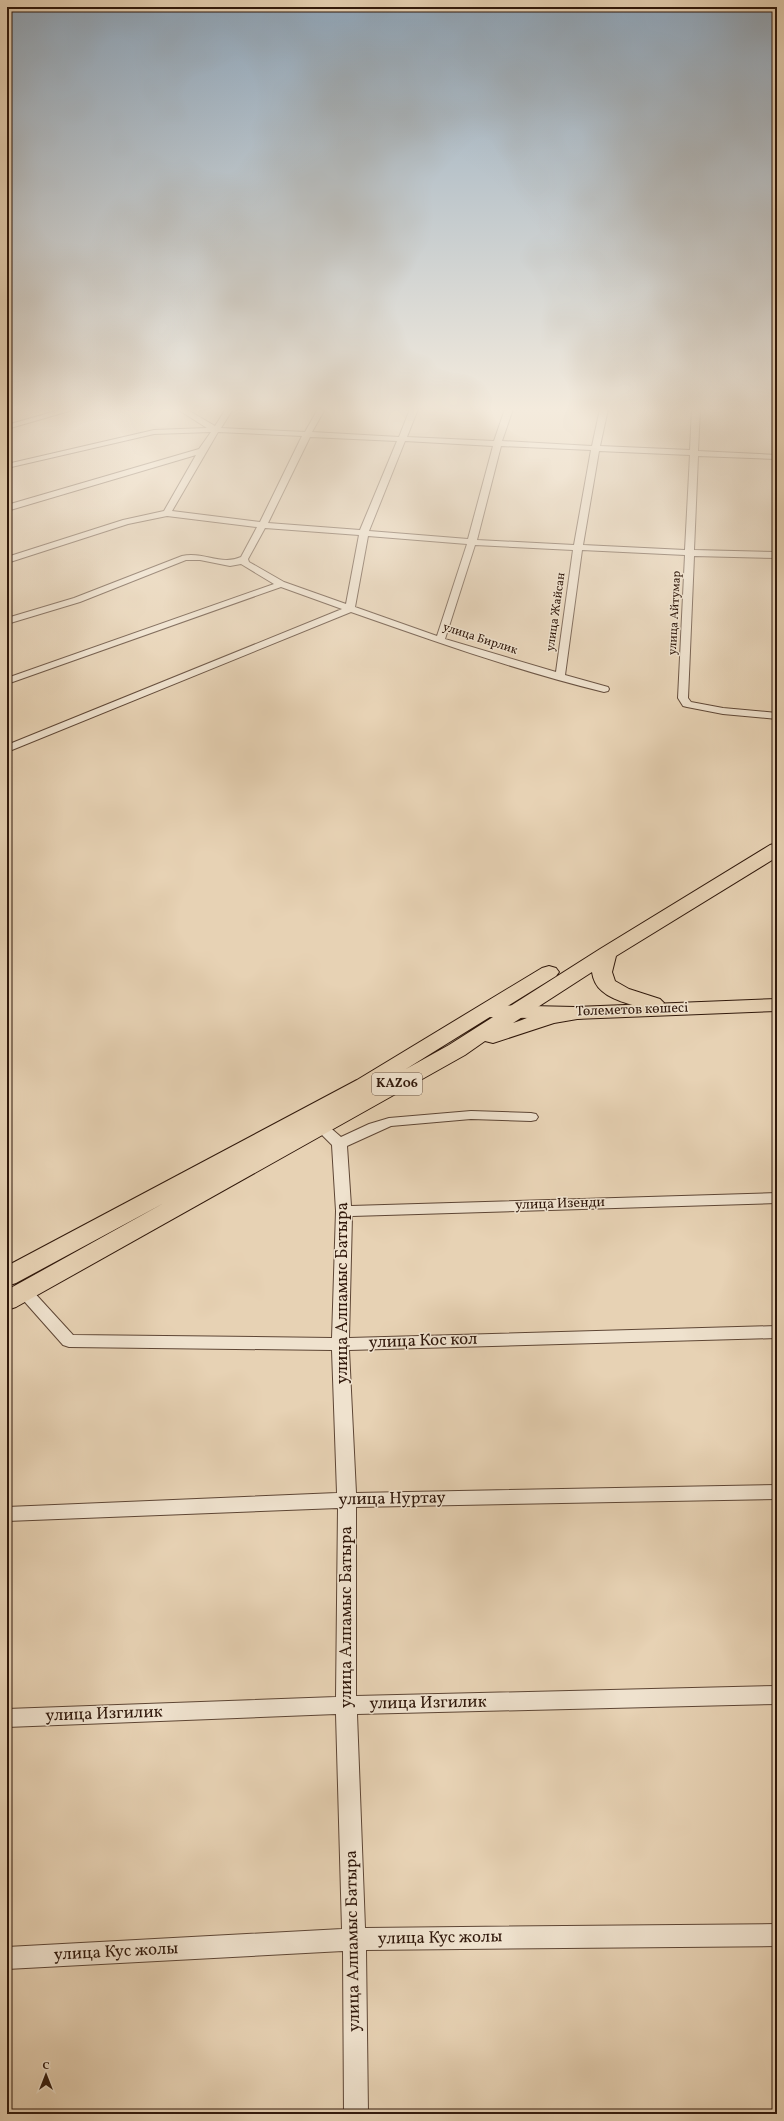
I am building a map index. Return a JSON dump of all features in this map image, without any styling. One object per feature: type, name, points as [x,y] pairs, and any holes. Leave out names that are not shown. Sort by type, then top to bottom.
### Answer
[{"type":"main road","name":"KАZ06","points":[[15,1296],[457,1050],[507,1008],[777,833]]},
{"type":"main road","name":"KАZ06","points":[[7,1277],[607,953],[777,849]]},
{"type":"main road","points":[[607,953],[602,972],[604,979],[610,988],[620,993],[653,1003]]},
{"type":"main road","name":"Төлеметов көшесі","points":[[507,1008],[777,998]]},
{"type":"main road","name":"Төлеметов көшесі","points":[[507,1008],[575,1013],[777,1005]]},
{"type":"main road","points":[[457,1050],[526,1025],[575,1013]]},
{"type":"street","points":[[167,513],[170,508]]},
{"type":"street","points":[[7,621],[76,600],[126,579],[186,558],[199,556],[220,562],[233,563],[244,558],[264,525],[272,508]]},
{"type":"street","points":[[7,749],[350,609],[364,532],[373,508]]},
{"type":"street","points":[[440,640],[472,542],[481,508]]},
{"type":"street","name":"улица Жайсан","points":[[560,677],[584,508]]},
{"type":"street","name":"улица Айтумар","points":[[692,508],[683,698],[687,704],[723,711],[777,716]]},
{"type":"street","points":[[7,560],[126,522],[167,513],[264,525],[472,542],[690,553],[777,555]]},
{"type":"street","name":"улица Бирлик","points":[[244,558],[245,563],[281,584],[308,592],[350,609],[440,640],[604,689]]},
{"type":"street","points":[[7,681],[281,584]]},
{"type":"street","points":[[321,1127],[339,1144],[374,1127],[389,1122],[471,1115],[531,1117]]},
{"type":"street","name":"улица Алпамыс Батыра","points":[[339,1144],[344,1211],[340,1344],[347,1500],[346,1705],[354,1939],[356,2114]]},
{"type":"street","name":"улица Изенди","points":[[344,1211],[777,1198]]},
{"type":"street","name":"улица Кос кол","points":[[15,1296],[69,1341],[340,1344],[777,1332]]},
{"type":"street","name":"улица Нуртау","points":[[7,1514],[347,1500],[777,1492]]},
{"type":"street","name":"улица Изгилик","points":[[7,1718],[346,1705],[777,1695]]},
{"type":"street","name":"улица Кус жолы","points":[[7,1958],[354,1939],[777,1935]]}]
